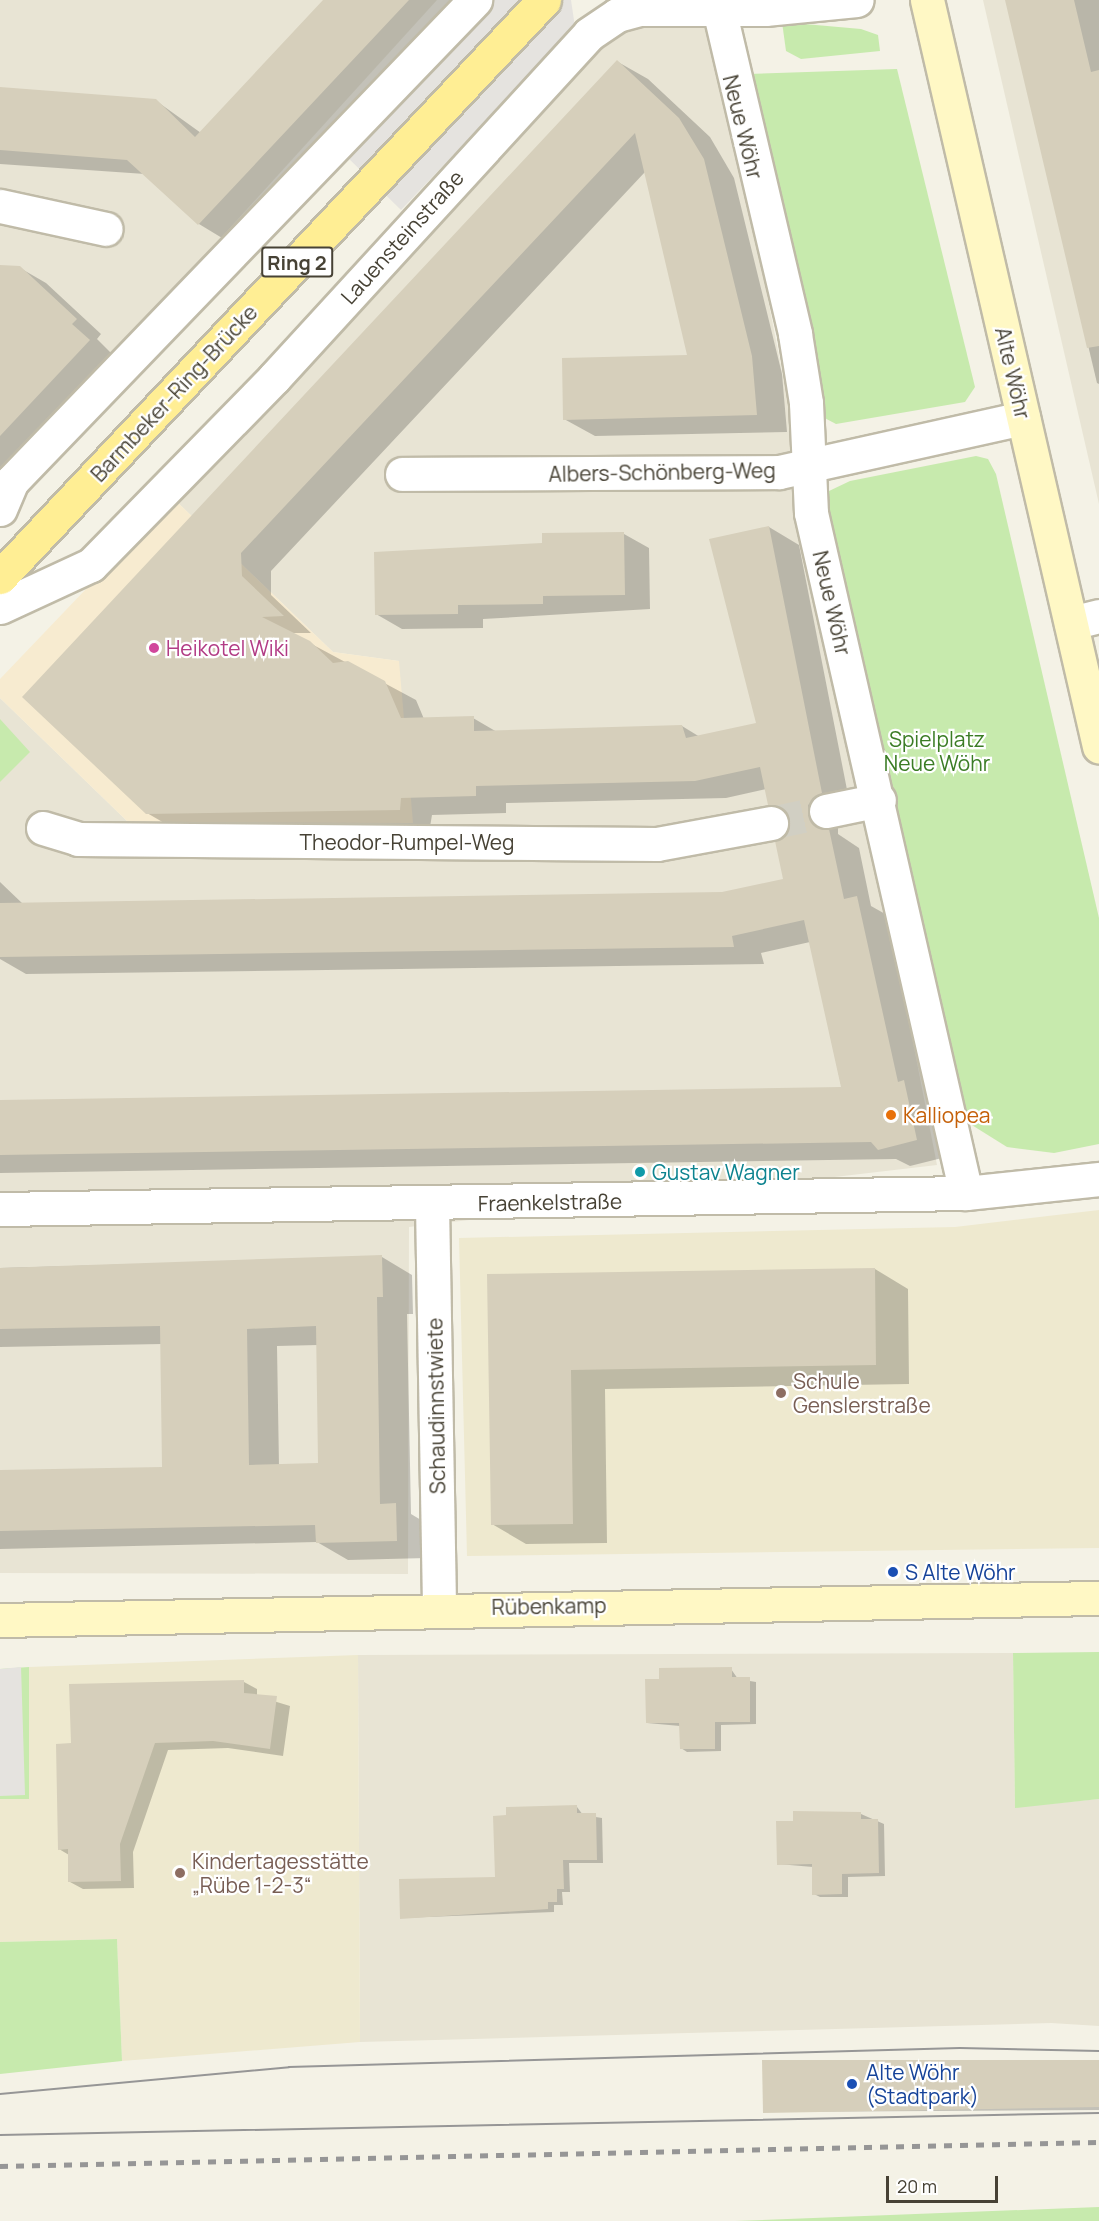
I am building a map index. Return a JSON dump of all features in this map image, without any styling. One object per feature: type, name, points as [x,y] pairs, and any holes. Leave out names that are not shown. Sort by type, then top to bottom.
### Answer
[{"type":"main road","name":"Barmbeker-Ring-Brücke","points":[[0,577],[544,0]]},
{"type":"street","points":[[0,509],[12,481],[475,0]]},
{"type":"street","name":"Lauensteinstraße","points":[[0,607],[92,565],[274,378],[579,42],[617,15],[640,9],[719,9],[857,0]]},
{"type":"street","name":"Alte Wöhr","points":[[927,0],[1023,418],[1085,620],[1099,746]]},
{"type":"street","name":"Neue Wöhr","points":[[719,9],[795,334],[806,403],[807,466],[811,513],[879,800],[966,1193]]},
{"type":"street","points":[[0,206],[106,229]]},
{"type":"street","name":"Albers-Schönberg-Weg","points":[[402,474],[756,473],[807,466],[1023,418]]},
{"type":"street","points":[[826,811],[879,800]]},
{"type":"street","name":"Theodor-Rumpel-Weg","points":[[43,828],[78,839],[657,844],[771,823]]},
{"type":"street","name":"Fraenkelstraße","points":[[0,1209],[432,1204],[966,1193],[1099,1179]]},
{"type":"street","name":"Schaudinnstwiete","points":[[432,1204],[439,1607]]},
{"type":"street","name":"Rübenkamp","points":[[0,1620],[439,1607],[1099,1598]]},
{"type":"shaded area","points":[[0,0],[437,0],[0,481]]},
{"type":"shaded area","points":[[483,0],[571,0],[575,27],[401,210],[341,151]]},
{"type":"shaded area","points":[[983,0],[1099,0],[1099,504]]},
{"type":"shaded area","points":[[714,23],[937,1165],[409,1227],[408,1574],[0,1573],[0,698],[128,822],[399,661],[333,652],[173,498],[615,34],[641,24]]},
{"type":"shaded area","points":[[173,498],[333,652],[399,661],[413,823],[128,822],[0,698],[0,679]]},
{"type":"shaded area","name":"Schule Genslerstraße","points":[[1099,1210],[1099,1548],[467,1556],[459,1238],[955,1227]]},
{"type":"shaded area","points":[[1013,1653],[1015,1807],[1099,1799],[1099,2026],[1051,2023],[360,2042],[358,1655]]},
{"type":"shaded area","name":"Kindertagesstätte „Rübe 1-2-3“","points":[[358,1655],[360,2042],[122,2061],[117,1939],[0,1942],[0,1799],[29,1799],[29,1667]]},
{"type":"shaded area","points":[[21,1667],[25,1795],[0,1796],[0,1669]]},
{"type":"green space","points":[[782,22],[861,29],[878,35],[880,51],[801,59],[786,51]]},
{"type":"green space","points":[[897,69],[975,387],[965,402],[836,424],[817,414],[747,74]]},
{"type":"green space","name":"Spielplatz Neue Wöhr","points":[[976,456],[988,459],[996,474],[1099,918],[1099,1144],[1054,1153],[1007,1147],[967,1122],[824,510],[829,491],[850,481]]},
{"type":"green space","points":[[0,719],[30,752],[0,782]]},
{"type":"green space","points":[[1099,1652],[1099,1799],[1015,1808],[1013,1653]]},
{"type":"green space","points":[[29,1667],[29,1799],[0,1799],[0,1669]]},
{"type":"green space","points":[[117,1939],[122,2061],[0,2074],[0,1942]]},
{"type":"green space","points":[[1099,2207],[1099,2221],[735,2221]]},
{"type":"building","points":[[323,0],[409,0],[198,225],[127,160],[0,150],[0,87],[156,99],[195,137]]},
{"type":"building","points":[[1005,0],[1074,0],[1091,72],[1099,70],[1099,346],[1087,348]]},
{"type":"building","points":[[617,60],[679,118],[704,159],[752,356],[757,415],[563,420],[562,358],[687,355],[635,133],[241,553],[242,576],[284,616],[262,617],[310,641],[333,663],[348,661],[385,681],[401,718],[474,716],[474,731],[682,725],[686,738],[756,723],[709,539],[769,526],[822,793],[808,805],[808,815],[820,829],[829,829],[844,899],[857,896],[898,1082],[904,1080],[917,1140],[878,1150],[871,1142],[0,1155],[0,1100],[841,1087],[804,920],[732,936],[734,947],[0,957],[0,903],[722,892],[783,879],[775,841],[788,830],[789,819],[778,806],[768,805],[760,767],[695,781],[476,786],[476,796],[401,798],[400,810],[146,814],[22,697]]},
{"type":"building","points":[[0,265],[20,266],[77,319],[72,324],[90,340],[0,436]]},
{"type":"building","points":[[624,532],[625,595],[543,596],[543,604],[458,605],[458,614],[375,615],[374,552],[542,543],[542,533]]},
{"type":"building","points":[[382,1255],[383,1297],[377,1297],[380,1504],[396,1503],[397,1541],[316,1543],[315,1525],[0,1531],[0,1470],[162,1467],[160,1326],[0,1329],[0,1268]],"holes":[[[316,1326],[318,1463],[249,1465],[247,1329]]]},
{"type":"building","points":[[875,1268],[876,1365],[571,1370],[573,1524],[491,1525],[487,1274]]},
{"type":"building","points":[[732,1667],[732,1677],[750,1677],[750,1722],[715,1722],[715,1749],[680,1749],[679,1723],[646,1723],[645,1679],[659,1679],[659,1668]]},
{"type":"building","points":[[244,1680],[244,1693],[277,1696],[270,1749],[213,1741],[155,1743],[120,1844],[121,1881],[68,1882],[68,1849],[58,1850],[56,1744],[71,1743],[69,1684]]},
{"type":"building","points":[[577,1805],[577,1813],[596,1813],[597,1860],[563,1860],[564,1889],[557,1889],[557,1902],[548,1902],[548,1909],[400,1919],[399,1879],[495,1877],[493,1816],[506,1815],[506,1807]]},
{"type":"building","points":[[793,1811],[861,1812],[861,1819],[878,1819],[879,1873],[842,1874],[842,1894],[812,1895],[812,1864],[777,1865],[776,1821],[793,1821]]},
{"type":"building","points":[[762,2060],[1099,2060],[1099,2107],[763,2113]]},
{"type":"tunnel","points":[[771,823],[826,811]]},
{"type":"tram line","points":[[0,2094],[289,2067],[960,2048],[1099,2051]]},
{"type":"tram line","points":[[0,2135],[1099,2113]]},
{"type":"railway","points":[[0,2166],[1099,2142]]},
{"type":"place","name":"Heikotel Wiki","points":[[154,648]]},
{"type":"place","name":"Kalliopea","points":[[891,1115]]},
{"type":"place","name":"Gustav Wagner","points":[[640,1172]]},
{"type":"place","name":"Schule Genslerstraße","points":[[781,1393]]},
{"type":"place","name":"S Alte Wöhr","points":[[893,1572]]},
{"type":"place","name":"Kindertagesstätte „Rübe 1-2-3“","points":[[180,1873]]},
{"type":"place","name":"Alte Wöhr (Stadtpark)","points":[[852,2084]]}]
